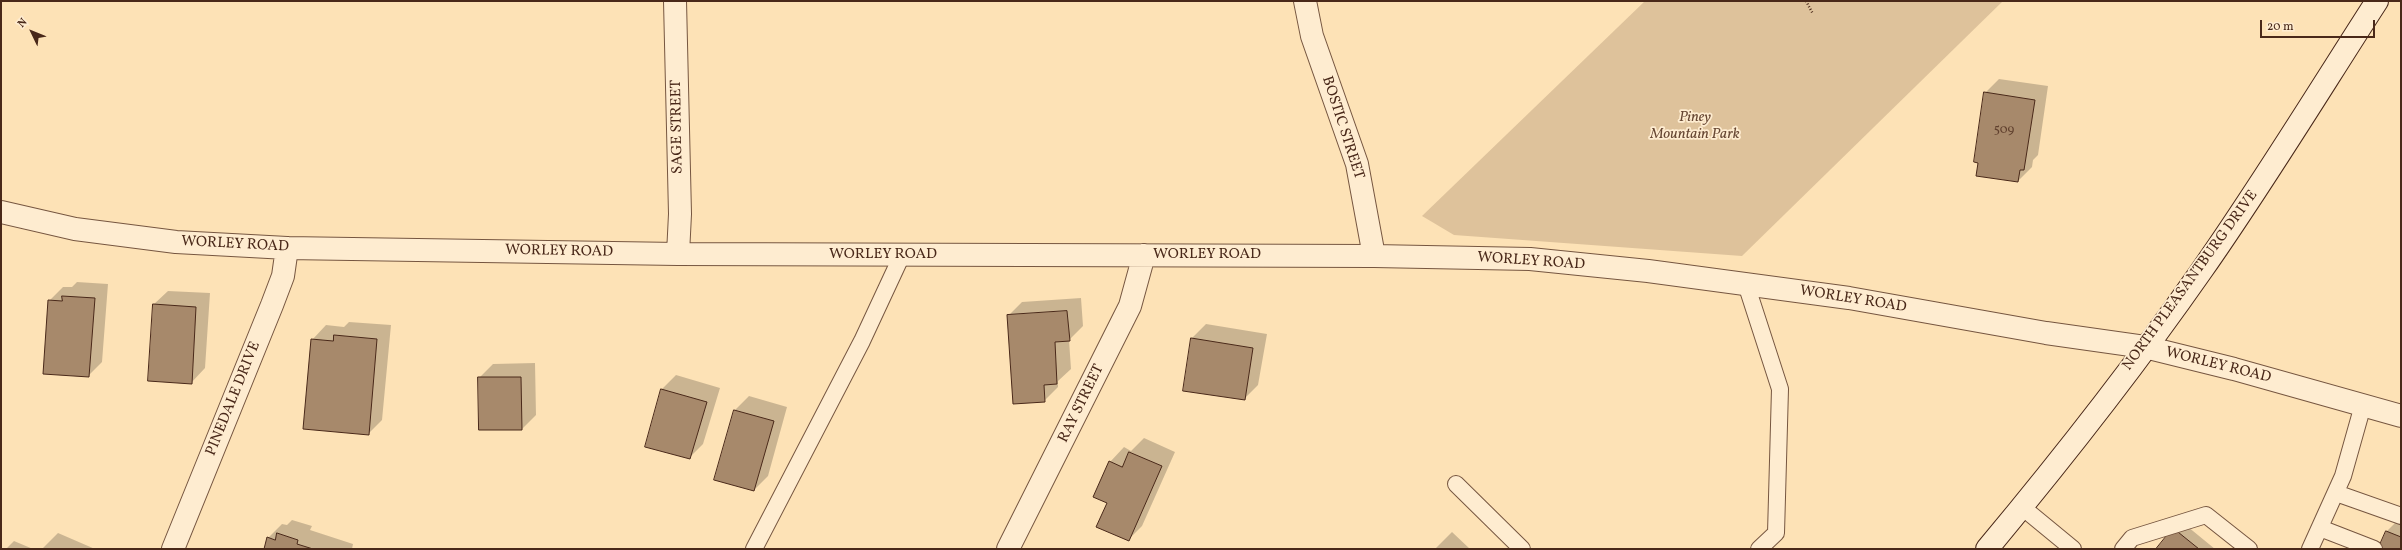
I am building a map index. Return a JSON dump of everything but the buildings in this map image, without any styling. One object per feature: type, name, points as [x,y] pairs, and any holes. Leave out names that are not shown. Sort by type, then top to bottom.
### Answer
[{"type":"street","name":"SAGE STREET","points":[[675,1],[680,214],[678,254]]},
{"type":"street","name":"BOSTIC STREET","points":[[1305,1],[1312,36],[1357,164],[1374,256]]},
{"type":"street","name":"NORTH PLEASANTBURG DRIVE","points":[[1987,549],[2022,507],[2145,347],[2201,271],[2259,186],[2377,1]]},
{"type":"street","name":"WORLEY ROAD","points":[[1,212],[75,229],[176,242],[287,248],[678,254],[1374,256],[1530,259],[1746,284],[1848,298],[2046,333],[2145,347],[2401,416]]},
{"type":"street","name":"PINEDALE DRIVE","points":[[173,549],[275,298],[283,276],[287,248]]},
{"type":"street","name":"RAY STREET","points":[[1008,549],[1130,306],[1144,255]]},
{"type":"lane","points":[[754,549],[862,341],[902,255]]},
{"type":"lane","points":[[1746,284],[1780,389],[1776,533],[1759,549]]},
{"type":"lane","points":[[2310,549],[2343,476],[2363,405]]},
{"type":"lane","points":[[1456,484],[1522,549]]},
{"type":"lane","points":[[2336,493],[2401,516]]},
{"type":"lane","points":[[2022,507],[2073,549]]},
{"type":"lane","points":[[2123,549],[2132,538],[2206,515],[2249,549]]},
{"type":"lane","points":[[2320,528],[2374,549]]},
{"type":"path","points":[[1806,1],[1813,14]]},
{"type":"green space","name":"Piney Mountain Park","points":[[1645,1],[2003,1],[1742,256],[1454,235],[1422,216]]}]
